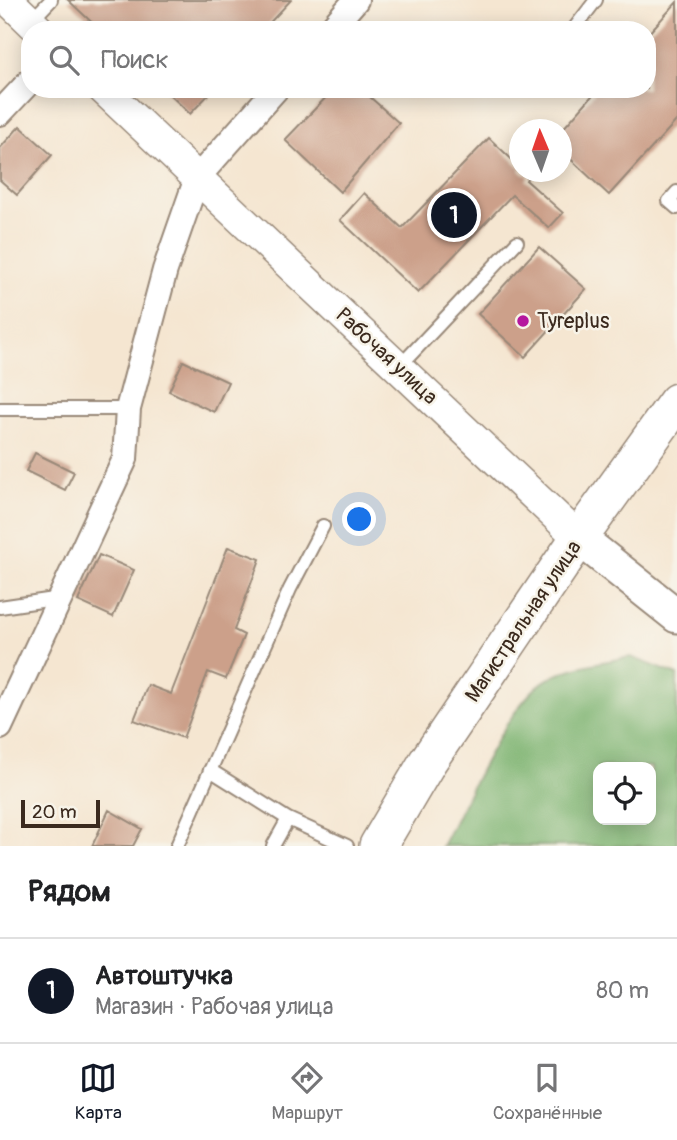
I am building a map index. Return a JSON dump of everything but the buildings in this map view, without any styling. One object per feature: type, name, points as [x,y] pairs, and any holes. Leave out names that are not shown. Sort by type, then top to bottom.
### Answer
[{"type":"main road","name":"Магистральная улица","points":[[378,846],[428,761],[579,538],[677,402]]},
{"type":"main road","name":"Рабочая улица","points":[[579,538],[677,616]]},
{"type":"street","points":[[8,0],[30,21]]},
{"type":"street","points":[[338,21],[356,0]]},
{"type":"street","points":[[0,113],[21,91]]},
{"type":"street","name":"Рабочая улица","points":[[113,98],[579,538]]},
{"type":"street","points":[[0,727],[125,459],[128,409],[165,270],[197,178],[268,98]]},
{"type":"lane","points":[[38,21],[51,0]]},
{"type":"lane","points":[[580,21],[596,0]]},
{"type":"lane","points":[[677,192],[669,201],[677,208]]},
{"type":"lane","points":[[399,367],[517,242]]},
{"type":"lane","points":[[0,409],[128,409]]},
{"type":"lane","points":[[177,846],[290,589],[323,526]]},
{"type":"lane","points":[[0,607],[61,598]]},
{"type":"lane","points":[[210,770],[288,819],[347,846]]},
{"type":"lane","points":[[273,846],[288,819]]},
{"type":"green space","points":[[631,657],[677,675],[677,846],[442,846],[489,755],[518,708],[548,679],[589,665]]},
{"type":"place","name":"Автоштучка","points":[[454,215]]},
{"type":"place","name":"Tyreplus","points":[[523,321]]}]
